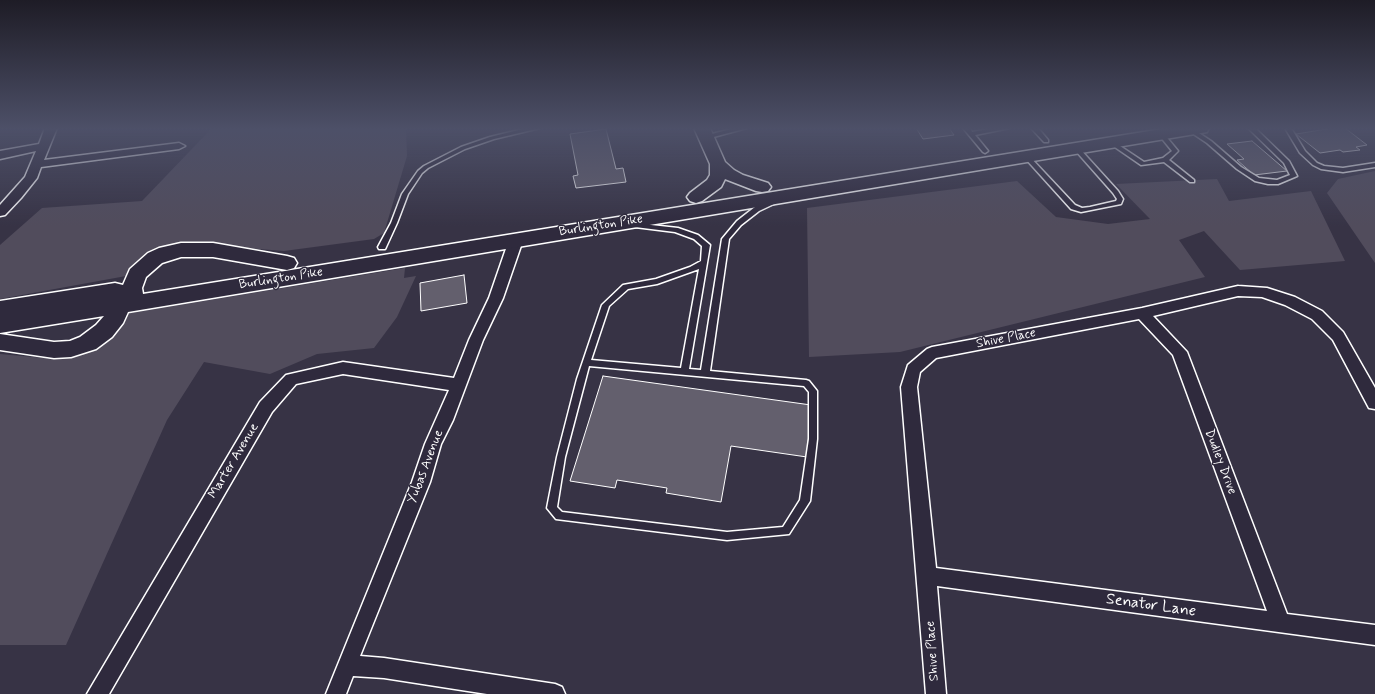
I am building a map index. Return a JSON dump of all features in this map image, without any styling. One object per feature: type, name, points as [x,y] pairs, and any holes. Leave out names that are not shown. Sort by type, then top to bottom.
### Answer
[{"type":"highway","name":"Burlington Pike","points":[[0,325],[126,296],[287,263],[927,160]]},
{"type":"highway","name":"Burlington Pike","points":[[0,309],[126,296],[516,240],[1006,160]]},
{"type":"highway","points":[[0,342],[54,350],[71,349],[88,343],[104,331],[114,317],[137,274],[147,264],[166,253],[180,250],[213,250],[287,263]]},
{"type":"street","points":[[0,212],[25,186],[39,160]]},
{"type":"street","points":[[38,164],[66,160]]},
{"type":"street","points":[[716,160],[728,174],[737,179],[762,187]]},
{"type":"street","points":[[696,197],[715,182],[718,175],[718,164]]},
{"type":"street","name":"Yubas Avenue","points":[[336,694],[421,482],[433,444],[459,385],[476,340],[496,298],[516,240]]},
{"type":"street","name":"Shive Place","points":[[936,694],[927,576],[909,387],[913,369],[932,353],[1142,313],[1238,291],[1262,292],[1290,301],[1317,315],[1338,336],[1375,403]]},
{"type":"street","name":"Dudley Drive","points":[[1142,313],[1179,352],[1281,623]]},
{"type":"street","name":"Marter Avenue","points":[[96,694],[266,407],[291,379],[343,368],[459,385]]},
{"type":"street","name":"Senator Lane","points":[[927,576],[1375,635]]},
{"type":"street","points":[[347,666],[384,668],[555,694]]},
{"type":"lane","points":[[382,247],[394,223],[405,194],[420,172],[439,160]]},
{"type":"lane","points":[[1030,160],[1073,207],[1081,210],[1119,202],[1120,199],[1116,192],[1087,160]]},
{"type":"lane","points":[[1138,160],[1143,164],[1163,160]]},
{"type":"lane","points":[[1165,160],[1192,181]]},
{"type":"lane","points":[[1230,160],[1258,180],[1268,182],[1278,182],[1294,176],[1285,160]]},
{"type":"lane","points":[[1310,160],[1314,164],[1332,170],[1343,170],[1375,165]]},
{"type":"lane","points":[[705,374],[726,239],[739,223],[757,209],[791,195]]},
{"type":"lane","points":[[607,225],[646,226],[676,230],[696,237],[706,245],[684,372]]},
{"type":"lane","points":[[587,363],[806,383],[813,391],[813,439],[805,501],[786,531],[727,536],[559,516],[552,508],[561,457],[587,363],[606,305],[626,287],[657,281],[694,269],[704,262]]},
{"type":"shaded area","points":[[181,160],[406,160],[384,233],[374,239],[284,251],[182,243],[154,250],[139,259],[126,276],[0,299],[0,245],[42,208],[142,201]]},
{"type":"shaded area","points":[[1375,171],[1375,263],[1327,193],[1338,179]]},
{"type":"shaded area","points":[[1217,179],[1229,201],[1311,191],[1345,261],[1240,270],[1204,231],[1179,240],[1205,277],[900,352],[809,357],[807,208],[1017,181],[1056,217],[1108,224],[1150,219],[1116,184]]},
{"type":"shaded area","points":[[405,268],[404,278],[416,276],[397,317],[374,348],[317,354],[270,374],[204,362],[167,420],[66,645],[0,645],[0,354],[55,359],[86,351],[125,314]]},
{"type":"building","points":[[575,160],[614,160],[616,169],[623,168],[626,182],[576,188],[573,176],[578,175]]},
{"type":"building","points":[[1237,160],[1275,160],[1287,171],[1254,175]]},
{"type":"building","points":[[464,275],[467,303],[421,311],[420,283]]},
{"type":"building","points":[[603,376],[811,405],[807,457],[731,446],[721,502],[666,493],[667,488],[617,480],[615,488],[570,481]]}]
